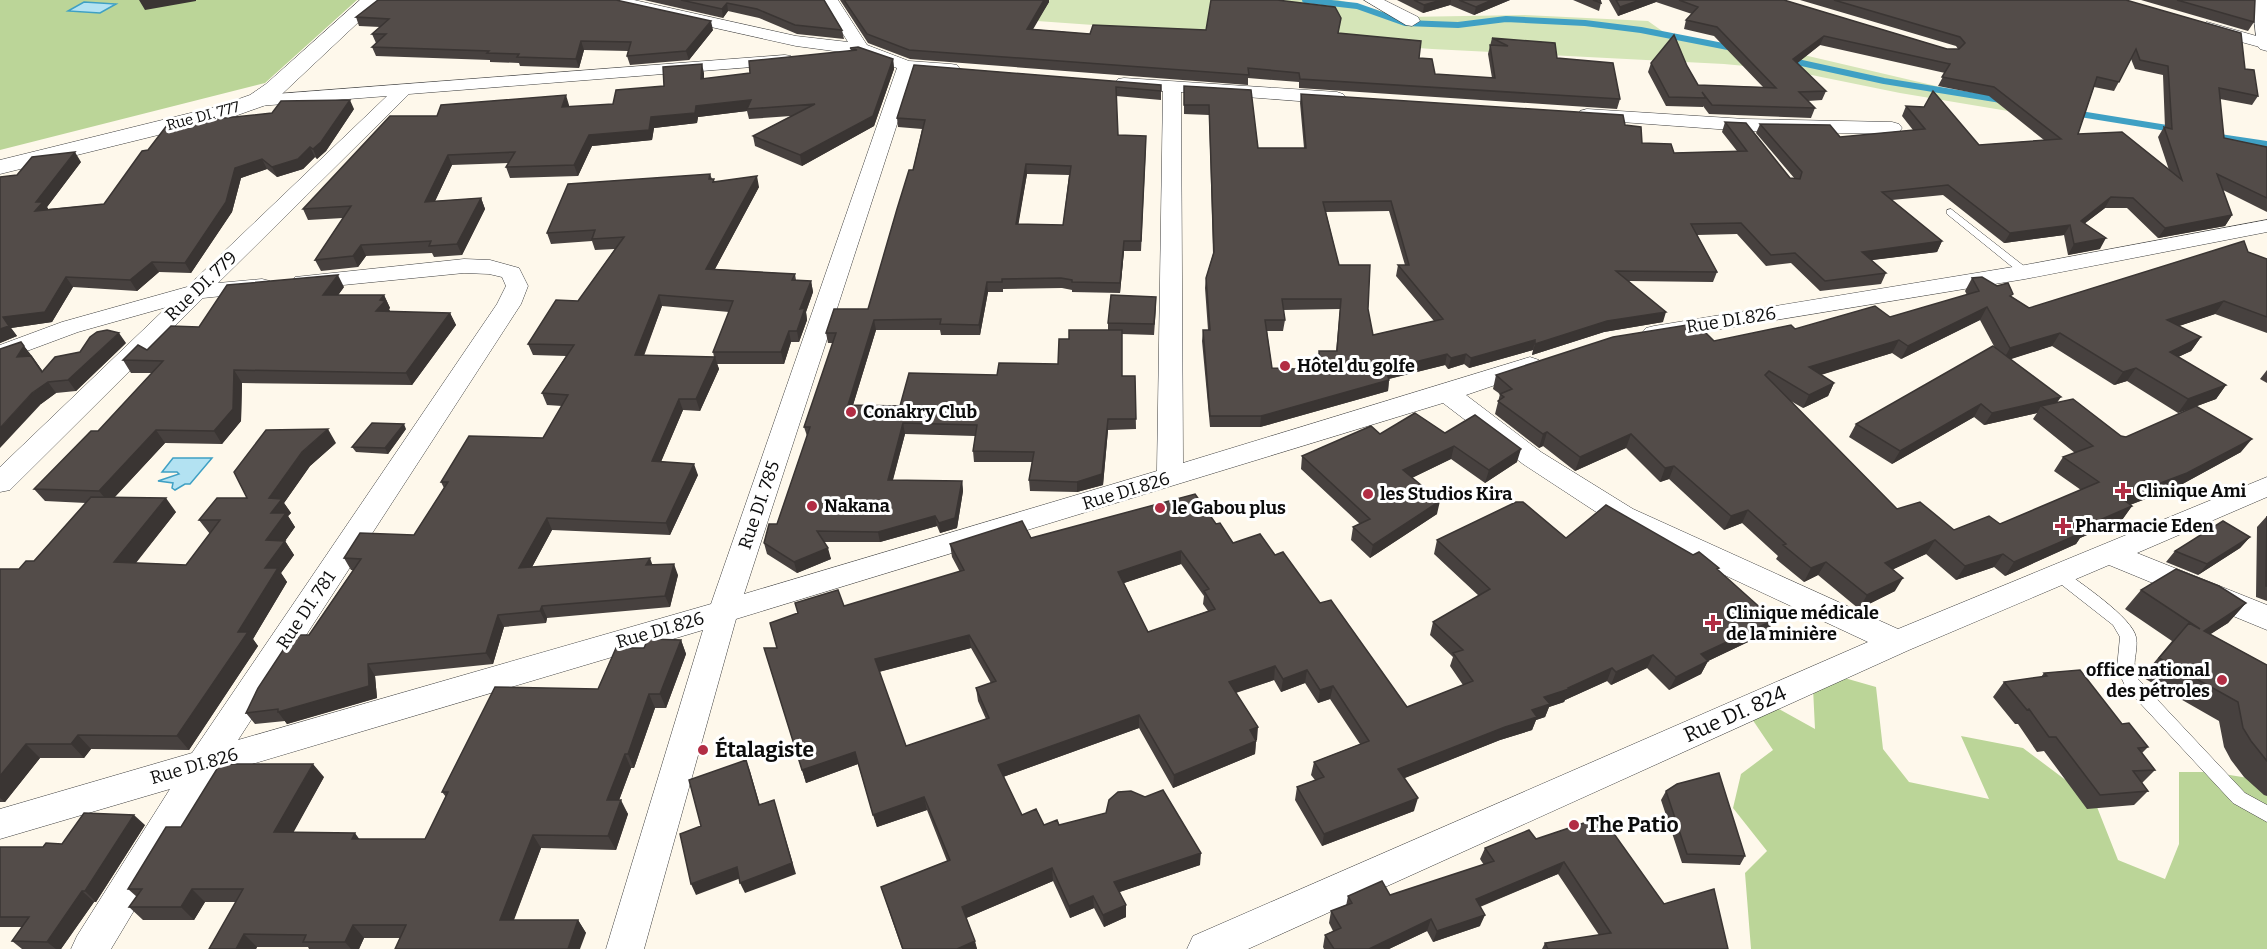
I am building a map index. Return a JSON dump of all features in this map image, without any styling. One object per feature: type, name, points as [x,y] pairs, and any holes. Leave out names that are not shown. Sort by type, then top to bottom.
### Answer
[{"type":"street","name":"Rue DI. 777","points":[[0,167],[227,111],[258,100],[274,89],[372,0]]},
{"type":"street","points":[[612,0],[796,41],[861,50],[907,66],[965,70]]},
{"type":"street","points":[[830,0],[861,50]]},
{"type":"street","points":[[1372,0],[1412,21]]},
{"type":"street","points":[[2190,22],[2267,45],[2262,0]]},
{"type":"street","points":[[258,100],[772,61],[861,50]]},
{"type":"street","name":"Rue DI. 785","points":[[625,949],[723,612],[907,66]]},
{"type":"street","points":[[1103,81],[1351,99]]},
{"type":"street","points":[[1170,477],[1172,87]]},
{"type":"street","name":"Rue DI. 779","points":[[0,483],[403,90]]},
{"type":"street","points":[[1566,113],[1749,133],[1892,128]]},
{"type":"street","name":"Rue DI.826","points":[[1628,337],[2025,272],[2267,226]]},
{"type":"street","name":"Rue DI. 781","points":[[90,949],[205,762],[509,304],[517,286],[511,273],[490,267],[464,266],[195,292]]},
{"type":"street","points":[[0,354],[70,327],[195,292]]},
{"type":"street","name":"Rue DI.826","points":[[0,824],[205,762],[723,612],[1447,393],[1559,356]]},
{"type":"street","points":[[1447,393],[1532,458],[1623,516],[1898,642]]},
{"type":"street","name":"Rue DI. 824","points":[[1206,949],[1898,642],[2265,488]]},
{"type":"street","points":[[2109,553],[2267,618]]},
{"type":"lane","points":[[1951,212],[2025,272]]},
{"type":"lane","points":[[2058,574],[2118,621],[2128,637],[2126,668],[2132,683],[2239,798],[2267,814]]},
{"type":"green space","points":[[0,0],[357,0],[265,83],[0,150]]},
{"type":"green space","points":[[1007,0],[1338,0],[1405,17],[1525,15],[1648,21],[1672,38],[1761,47],[1966,93],[2044,106],[2032,115],[1900,93],[1787,70],[1724,64],[1432,49],[1009,19]]},
{"type":"green space","points":[[1841,677],[1876,687],[1883,749],[1909,782],[1989,799],[1961,736],[2023,748],[2095,802],[2118,860],[2165,879],[2179,844],[2179,772],[2211,772],[2267,781],[2267,949],[1751,949],[1745,873],[1767,851],[1733,808],[1741,774],[1773,750],[1750,716],[1779,709],[1815,729],[1813,688]]},
{"type":"water","points":[[84,2],[116,4],[100,13],[68,11]]},
{"type":"water","points":[[173,458],[212,458],[190,484],[185,484],[175,490],[172,488],[173,483],[158,481],[179,474],[162,472]]},
{"type":"building","points":[[378,0],[616,0],[711,21],[686,51],[627,56],[631,42],[581,41],[576,59],[517,57],[519,54],[487,53],[489,51],[372,47],[386,34],[372,34],[389,19],[356,17]]},
{"type":"building","points":[[681,0],[824,0],[842,30],[795,25],[757,9],[727,3],[722,9]]},
{"type":"building","points":[[844,0],[1044,0],[1027,29],[1090,34],[1093,25],[1206,30],[1211,0],[1277,0],[1335,7],[1341,18],[1338,33],[1421,41],[1419,58],[1432,59],[1435,74],[1495,78],[1490,45],[1508,46],[1492,38],[1555,43],[1557,58],[1613,63],[1620,99],[1300,79],[1299,73],[1248,68],[1249,75],[909,50],[867,34]]},
{"type":"building","points":[[1414,0],[1441,0],[1424,5]]},
{"type":"building","points":[[1459,0],[1492,0],[1476,7]]},
{"type":"building","points":[[1616,0],[1640,0],[1620,7]]},
{"type":"building","points":[[1679,0],[1784,0],[1947,49],[1959,49],[1965,43],[1960,37],[1834,0],[2126,0],[2241,33],[2245,69],[2254,70],[2258,96],[2219,88],[2224,138],[2267,147],[2267,198],[2217,174],[2232,215],[2165,228],[2133,198],[2111,197],[2081,221],[2106,238],[2074,244],[2070,225],[2010,233],[1948,185],[1882,192],[1942,241],[1862,252],[1886,273],[1825,281],[1795,253],[1771,255],[1741,223],[1691,224],[1717,272],[1616,271],[1666,312],[1607,321],[1535,344],[1535,340],[1471,358],[1466,354],[1451,358],[1447,354],[1386,369],[1389,380],[1261,416],[1210,416],[1203,330],[1210,330],[1206,278],[1214,252],[1209,105],[1184,105],[1184,86],[1251,90],[1258,148],[1306,148],[1301,94],[1623,115],[1625,125],[1641,127],[1642,143],[1671,144],[1674,153],[1747,151],[1725,122],[1746,123],[1790,178],[1800,179],[1802,172],[1760,124],[1830,125],[1840,137],[1925,129],[1906,106],[1924,107],[1933,91],[1979,145],[2061,139],[1994,87],[1942,77],[1950,64],[1824,36],[1793,59],[1826,91],[1799,92],[1815,108],[1712,105],[1702,92],[1706,98],[1669,97],[1651,63],[1674,35],[1698,85],[1776,88],[1717,27],[1686,20],[1698,7]],"holes":[[[2136,49],[2140,60],[2168,66],[2172,129],[2164,127],[2182,180],[2122,132],[2078,134],[2097,77],[2119,82]],[[1391,201],[1409,265],[1398,265],[1443,319],[1373,335],[1368,309],[1370,265],[1339,265],[1323,202]],[[1282,299],[1341,299],[1337,351],[1319,351],[1321,370],[1272,368],[1265,320],[1285,320]]]},
{"type":"building","points":[[2177,0],[2255,0],[2254,22]]},
{"type":"building","points":[[858,47],[893,59],[873,116],[800,155],[753,136],[815,104],[747,109],[751,100],[696,106],[695,113],[651,117],[649,130],[589,135],[574,165],[506,167],[515,152],[448,155],[425,202],[481,198],[457,244],[429,246],[431,241],[361,245],[353,256],[315,260],[351,206],[303,209],[390,116],[437,116],[441,105],[566,95],[562,107],[613,104],[616,90],[664,86],[663,67],[702,64],[701,79],[750,73],[749,61],[857,50],[850,48]]},
{"type":"building","points":[[914,65],[1161,85],[1161,91],[1116,87],[1118,135],[1146,136],[1141,241],[1124,241],[1120,283],[1072,282],[1072,280],[1061,278],[1002,279],[1002,282],[987,282],[979,325],[940,324],[941,319],[874,320],[848,405],[900,406],[909,373],[997,375],[999,363],[1058,364],[1059,339],[1069,339],[1069,330],[1122,330],[1122,376],[1135,376],[1136,419],[1108,419],[1102,474],[1077,482],[1029,480],[1034,452],[973,451],[977,425],[903,423],[888,480],[962,481],[955,518],[939,523],[935,516],[878,532],[817,531],[828,548],[794,562],[764,543],[769,524],[777,524],[810,427],[804,427],[836,333],[826,333],[834,309],[868,309],[909,170],[913,170],[925,120],[897,118]],"holes":[[[1026,164],[1071,166],[1063,225],[1016,224]]]},
{"type":"building","points":[[350,100],[321,142],[313,149],[310,147],[298,159],[272,167],[262,159],[235,168],[226,202],[185,263],[152,262],[130,280],[66,277],[45,312],[3,317],[9,326],[0,329],[0,177],[17,175],[32,157],[75,152],[36,202],[43,202],[35,211],[104,204],[142,151],[148,150],[168,124],[272,113],[281,101]]},
{"type":"building","points":[[710,174],[709,179],[714,179],[713,182],[757,176],[706,269],[795,274],[792,280],[811,281],[800,309],[805,308],[797,331],[789,331],[781,352],[713,352],[733,301],[659,295],[635,355],[715,357],[696,399],[679,399],[652,461],[694,464],[666,523],[547,518],[519,568],[650,558],[646,565],[674,564],[665,596],[542,606],[540,611],[498,615],[486,653],[368,664],[369,686],[278,712],[278,709],[246,713],[258,688],[293,635],[309,635],[361,559],[344,558],[360,533],[414,535],[448,482],[441,482],[469,436],[543,438],[568,395],[542,393],[574,345],[528,344],[556,300],[578,301],[624,237],[592,239],[595,230],[547,233],[568,184]]},
{"type":"building","points":[[2244,241],[2248,252],[2267,259],[2267,317],[2224,301],[2167,320],[2201,337],[2170,352],[2226,385],[2188,399],[2136,368],[2123,372],[2060,333],[2010,348],[1987,307],[1908,346],[1899,340],[1809,367],[1834,383],[1809,395],[1769,371],[1765,375],[1897,509],[1920,502],[1954,530],[1989,516],[2000,524],[2099,482],[2063,457],[2093,446],[2041,406],[2073,399],[2121,436],[2126,437],[2196,406],[2252,439],[2187,473],[2121,498],[2132,506],[2081,528],[2086,531],[2014,562],[2003,554],[1965,566],[1935,540],[1885,563],[1903,578],[1867,595],[1826,562],[1811,568],[1783,545],[1786,544],[1748,510],[1731,516],[1674,466],[1665,468],[1631,434],[1580,457],[1547,432],[1543,434],[1498,401],[1504,397],[1500,394],[1512,389],[1496,375],[1613,337],[1687,325],[1696,333],[1704,331],[1714,341],[1791,325],[1795,329],[1875,306],[1890,317],[1979,291],[1972,278],[1982,277],[1997,286],[2008,283],[2013,294],[2010,296],[2029,308]]},
{"type":"building","points":[[338,275],[323,295],[384,295],[380,300],[385,301],[376,311],[450,313],[406,373],[234,370],[233,409],[214,431],[156,430],[99,491],[34,489],[91,431],[98,431],[163,361],[123,360],[138,345],[147,350],[171,326],[199,327],[227,285]]},
{"type":"building","points":[[1111,295],[1156,297],[1154,324],[1108,323]]},
{"type":"building","points":[[107,330],[119,333],[68,380],[48,382],[32,393],[0,428],[0,349],[21,342],[24,346],[17,357],[31,356],[42,372],[55,357],[80,352],[90,337],[97,332]]},
{"type":"building","points":[[1993,346],[2061,397],[1992,413],[1981,404],[1900,451],[1856,424]]},
{"type":"building","points":[[1415,413],[1445,433],[1475,415],[1521,449],[1489,470],[1454,446],[1403,470],[1440,501],[1373,545],[1353,527],[1370,519],[1302,456],[1371,426],[1380,434]]},
{"type":"building","points":[[372,423],[404,424],[385,448],[352,447]]},
{"type":"building","points":[[328,429],[302,452],[269,498],[282,499],[271,513],[286,513],[266,540],[285,541],[265,568],[278,568],[238,632],[248,632],[177,736],[78,735],[71,744],[26,744],[0,776],[0,569],[19,569],[26,561],[34,561],[91,497],[166,498],[114,562],[186,565],[220,520],[199,520],[217,498],[247,498],[234,472],[266,430]]},
{"type":"building","points":[[1195,494],[1216,524],[1220,523],[1233,543],[1260,534],[1275,555],[1283,552],[1320,603],[1331,600],[1407,707],[1473,681],[1453,653],[1463,650],[1433,622],[1490,589],[1437,540],[1516,502],[1523,502],[1566,538],[1606,505],[1693,555],[1699,552],[1774,620],[1701,654],[1708,661],[1676,677],[1653,655],[1616,672],[1612,668],[1569,689],[1544,697],[1550,704],[1532,710],[1537,717],[1505,727],[1398,769],[1418,798],[1324,834],[1297,787],[1324,777],[1314,762],[1369,741],[1333,686],[1320,690],[1307,670],[1283,679],[1275,666],[1229,682],[1258,727],[1250,730],[1256,741],[1174,775],[1139,715],[998,765],[1022,815],[1036,809],[1044,825],[1057,820],[1059,825],[1106,813],[1109,800],[1118,792],[1131,791],[1145,797],[1163,790],[1201,853],[1114,882],[1126,905],[1103,915],[1093,896],[1069,906],[1052,868],[962,907],[975,941],[957,949],[903,949],[881,887],[950,860],[924,797],[873,815],[855,752],[802,770],[764,648],[777,648],[770,623],[798,613],[795,603],[838,590],[844,606],[964,570],[950,544],[1022,521],[1031,538]],"holes":[[[1181,551],[1209,589],[1204,591],[1215,609],[1148,632],[1118,572]],[[969,635],[996,681],[976,688],[989,718],[906,746],[875,659]]]},
{"type":"building","points":[[2267,516],[2267,586],[2266,586]]},
{"type":"building","points":[[2223,521],[2250,537],[2207,564],[2175,551]]},
{"type":"building","points":[[2176,569],[2219,586],[2246,603],[2204,631],[2267,665],[2267,761],[2243,728],[2238,702],[2159,658],[2189,623],[2200,629],[2141,590]]},
{"type":"building","points":[[648,639],[681,640],[660,694],[649,694],[628,754],[625,754],[607,800],[621,800],[608,836],[533,835],[500,920],[578,920],[568,949],[395,949],[406,925],[353,925],[345,942],[303,942],[306,935],[244,934],[236,949],[209,949],[243,889],[192,889],[181,907],[129,907],[142,889],[128,889],[166,827],[181,827],[220,764],[313,764],[274,832],[355,833],[352,839],[425,839],[448,792],[442,792],[495,687],[598,689],[616,648],[644,648]]},
{"type":"building","points":[[2080,670],[2122,724],[2129,723],[2148,747],[2138,748],[2155,770],[2133,771],[2148,791],[2100,795],[2056,737],[2049,737],[2029,709],[2027,710],[2004,682],[2047,676],[2044,673]]},
{"type":"building","points":[[746,760],[759,805],[774,800],[792,863],[740,883],[737,867],[691,884],[680,834],[701,826],[689,780]]},
{"type":"building","points":[[1719,773],[1745,856],[1687,854],[1666,791],[1677,784]]},
{"type":"building","points":[[84,813],[134,815],[85,891],[82,891],[47,942],[12,941],[29,917],[0,917],[0,847],[43,847],[46,843],[62,844]]},
{"type":"building","points":[[1602,817],[1664,904],[1714,889],[1728,949],[1548,949],[1545,943],[1611,933],[1564,862],[1476,899],[1485,915],[1437,931],[1431,919],[1369,949],[1334,949],[1325,935],[1341,928],[1331,911],[1352,903],[1348,896],[1382,881],[1390,895],[1494,861],[1485,848],[1529,830],[1536,839]]},
{"type":"waterway","points":[[1305,0],[1357,6],[1405,23],[1458,25],[1506,19],[1585,23],[1641,30],[1733,48]]},
{"type":"waterway","points":[[1788,60],[1884,81],[2001,100]]},
{"type":"waterway","points":[[2074,113],[2173,129]]},
{"type":"waterway","points":[[2213,136],[2267,144]]},
{"type":"place","name":"Hôtel du golfe","points":[[1285,366]]},
{"type":"place","name":"Conakry Club","points":[[851,412]]},
{"type":"place","name":"Clinique Ami","points":[[2123,491]]},
{"type":"place","name":"les Studios Kira","points":[[1368,494]]},
{"type":"place","name":"Nakana","points":[[812,506]]},
{"type":"place","name":"le Gabou plus","points":[[1160,508]]},
{"type":"place","name":"Pharmacie Eden","points":[[2063,526]]},
{"type":"place","name":"Clinique médicale de la minière","points":[[1713,623]]},
{"type":"place","name":"office national des pétroles","points":[[2222,680]]},
{"type":"place","name":"Étalagiste","points":[[703,750]]},
{"type":"place","name":"The Patio","points":[[1574,825]]}]
